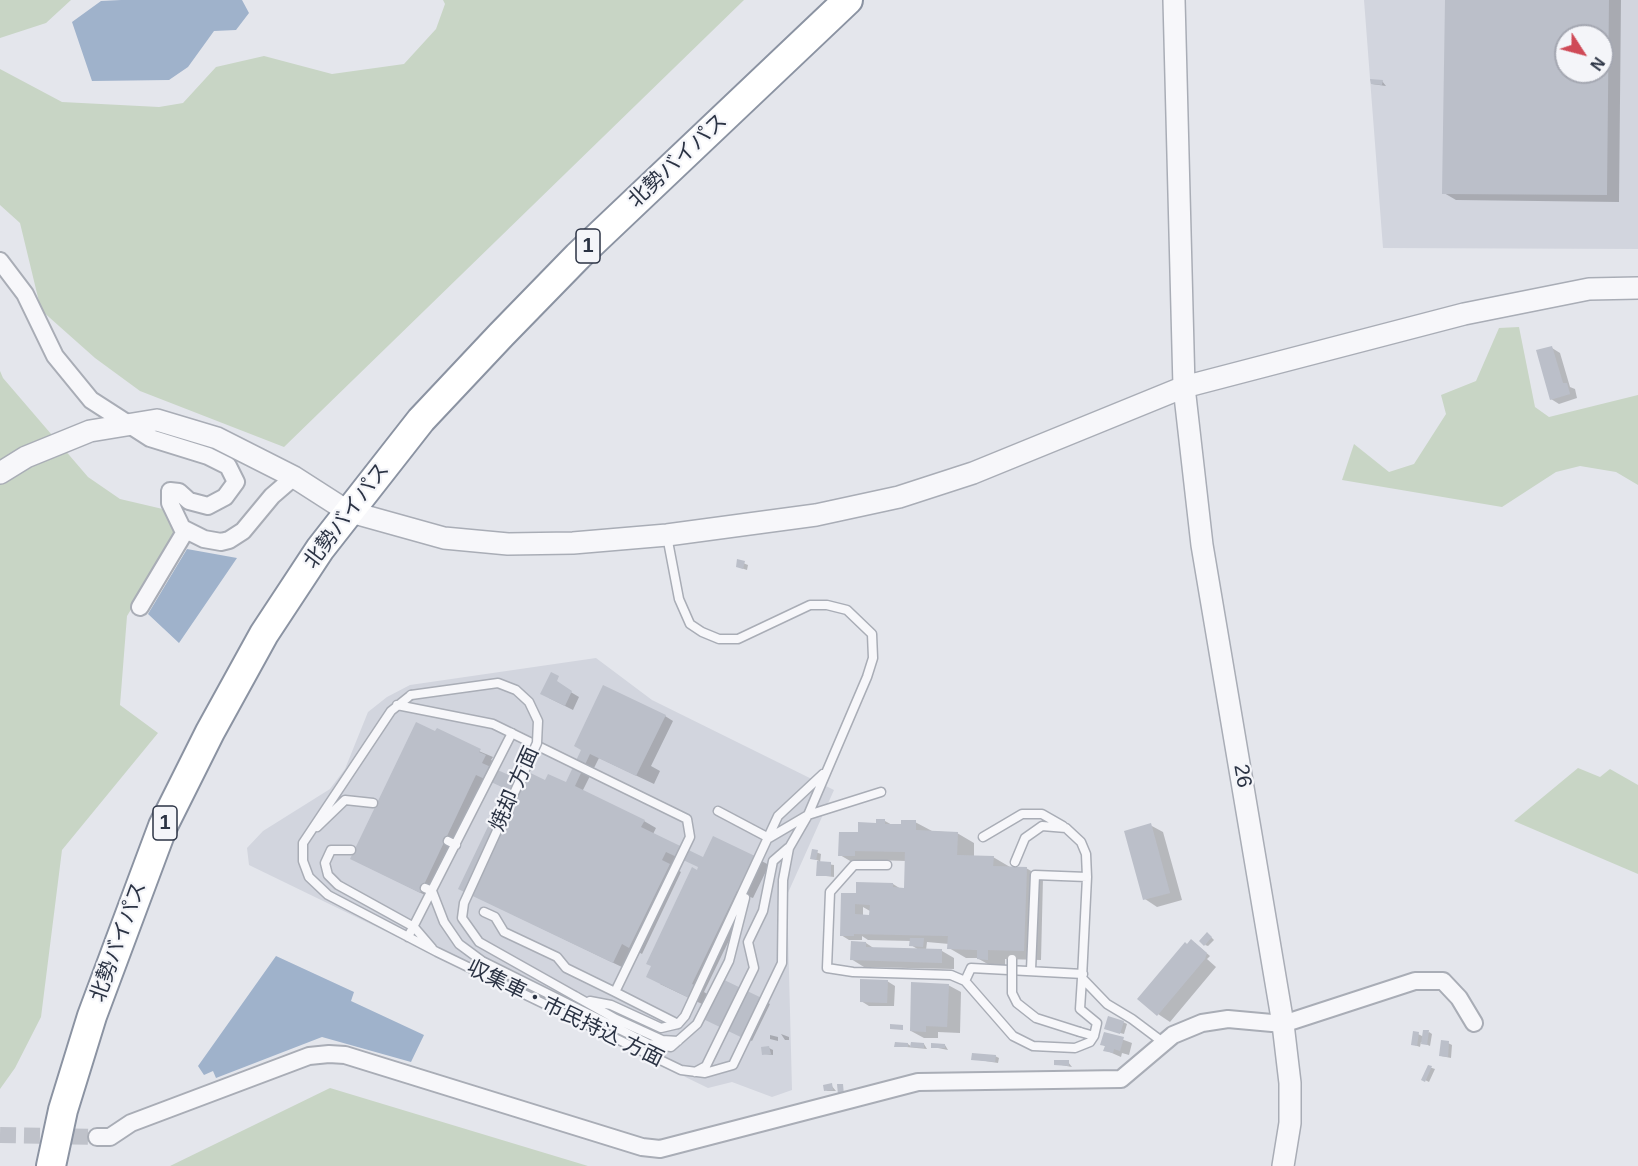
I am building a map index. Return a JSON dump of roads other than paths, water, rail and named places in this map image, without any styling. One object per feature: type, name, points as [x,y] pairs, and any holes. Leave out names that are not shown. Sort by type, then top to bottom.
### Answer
[{"type":"highway","name":"北勢バイパス","points":[[51,1166],[63,1110],[92,1016],[164,826],[210,732],[264,634],[347,511],[421,420],[578,256],[848,0]]},
{"type":"street","name":"26","points":[[1174,0],[1184,387],[1202,545],[1284,1024],[1290,1083],[1290,1123],[1284,1166]]},
{"type":"street","points":[[0,261],[25,294],[55,356],[71,380],[91,400],[150,438],[208,456],[228,466],[236,482],[225,497],[208,506],[189,501],[179,492],[170,491],[173,508],[182,528],[204,539],[221,542],[229,540],[243,531],[265,504],[294,477]]},
{"type":"street","points":[[0,473],[26,457],[90,431],[157,420],[217,438],[294,477],[347,511],[444,538],[508,544],[573,543],[667,535],[816,515],[899,497],[972,473],[1184,387],[1464,314],[1589,289],[1638,288]]},
{"type":"street","points":[[140,607],[186,530]]},
{"type":"street","points":[[97,1137],[110,1137],[130,1123],[309,1056],[329,1054],[345,1055],[642,1147],[660,1149],[918,1082],[1121,1079],[1173,1035],[1202,1023],[1219,1020],[1284,1024],[1415,981],[1443,981],[1459,998],[1474,1023]]},
{"type":"lane","points":[[667,535],[679,599],[690,624],[702,632],[718,639],[738,639],[810,605],[827,605],[847,610],[872,634],[873,658],[867,677],[808,816],[789,848],[783,880],[782,963],[732,1065],[705,1073],[695,1072]]},
{"type":"lane","name":"焼却 方面","points":[[311,831],[391,711],[411,695],[498,683],[516,690],[529,702],[538,721],[537,743],[464,903],[462,918],[479,942],[579,998]]},
{"type":"lane","points":[[398,705],[494,724],[687,819],[690,837],[615,992]]},
{"type":"lane","points":[[408,938],[452,843],[512,733]]},
{"type":"lane","points":[[579,998],[611,1005],[661,1028],[678,1024],[685,1016],[778,816],[826,770]]},
{"type":"lane","points":[[768,838],[808,816],[881,792]]},
{"type":"lane","points":[[311,831],[345,800],[373,803]]},
{"type":"lane","points":[[718,811],[768,838]]},
{"type":"lane","points":[[887,865],[854,865],[830,892],[828,968],[853,972],[951,975],[965,981],[1013,1036],[1023,1043],[1076,1048],[1090,1042],[1097,1023],[1080,1009],[1087,877],[1086,854],[1081,842],[1065,828],[1042,814],[1022,814],[983,837]]},
{"type":"lane","points":[[1015,862],[1018,848],[1033,830],[1041,826],[1065,828]]},
{"type":"lane","name":"収集車・市民持込 方面","points":[[311,831],[303,843],[303,861],[309,877],[328,895],[408,938],[681,1070],[695,1072]]},
{"type":"lane","points":[[695,1072],[706,1066],[754,968],[748,942],[764,911],[773,861],[789,848]]},
{"type":"lane","points":[[351,850],[331,850],[325,863],[328,875],[338,885],[414,927],[437,952]]},
{"type":"lane","points":[[1031,970],[1035,875],[1087,877]]},
{"type":"lane","points":[[429,890],[444,922],[459,944],[482,961],[649,1044],[671,1047],[697,1024],[729,961],[750,877]]},
{"type":"lane","points":[[484,912],[495,917],[504,932],[557,957],[566,968],[678,1024]]},
{"type":"lane","points":[[1012,959],[1012,993],[1017,1003],[1036,1018],[1094,1036]]},
{"type":"lane","points":[[965,981],[971,968],[1031,970],[1083,976],[1107,1004],[1164,1043]]},
{"type":"lane","points":[[579,998],[662,1040],[678,1041]]},
{"type":"water","points":[[242,0],[249,13],[236,30],[214,31],[188,67],[169,80],[92,81],[72,22],[101,1]]},
{"type":"water","points":[[187,549],[237,558],[179,643],[148,614]]},
{"type":"water","points":[[276,956],[354,992],[351,1001],[424,1035],[411,1062],[322,1037],[216,1078],[213,1071],[204,1075],[198,1066]]},
{"type":"tunnel","points":[[0,1135],[97,1137]]}]
